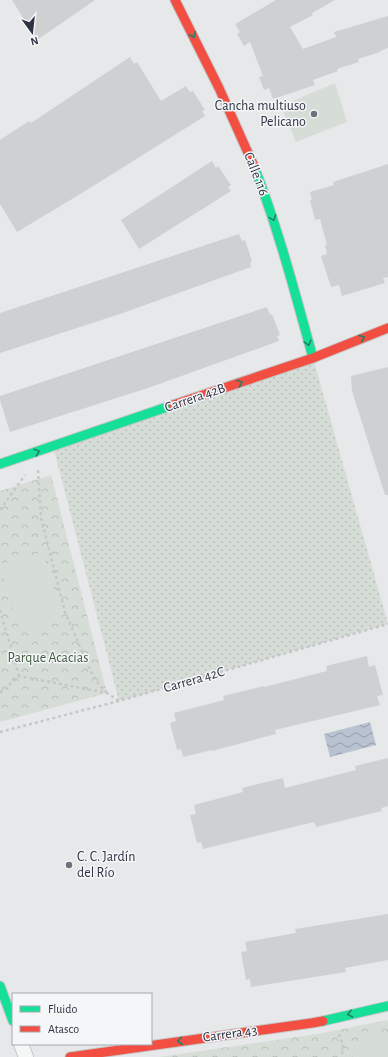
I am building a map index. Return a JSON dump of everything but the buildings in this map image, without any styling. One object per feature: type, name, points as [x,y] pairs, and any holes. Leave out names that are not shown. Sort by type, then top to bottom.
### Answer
[{"type":"street","name":"Calle 116","points":[[175,0],[244,142],[259,180],[279,236],[313,358]]},
{"type":"street","name":"Carrera 42B","points":[[0,464],[313,358],[388,328]]},
{"type":"street","points":[[0,986],[12,1019]]},
{"type":"street","name":"Carrera 43","points":[[70,1057],[312,1023],[388,1006]]},
{"type":"street","points":[[21,1045],[26,1057]]},
{"type":"path","points":[[43,450],[36,460],[41,518],[65,612],[96,681],[107,693],[119,701]]},
{"type":"path","points":[[0,510],[27,472]]},
{"type":"path","points":[[0,610],[19,676]]},
{"type":"path","name":"Carrera 42C","points":[[0,732],[119,701],[388,624]]},
{"type":"path","points":[[19,676],[107,693]]},
{"type":"path","points":[[0,693],[19,676]]},
{"type":"green space","name":"Cancha multiuso Pelicano","points":[[335,83],[347,122],[296,142],[281,106]]},
{"type":"green space","points":[[313,358],[388,624],[119,701],[53,446]]},
{"type":"green space","name":"Parque Acacias","points":[[51,475],[107,693],[0,722],[0,491]]},
{"type":"green space","points":[[43,552],[62,621],[20,633],[0,564]]},
{"type":"green space","points":[[388,1020],[388,1057],[159,1057],[317,1034]]},
{"type":"green space","points":[[388,1035],[388,1057],[353,1057],[350,1042]]},
{"type":"water","points":[[370,722],[376,745],[330,757],[324,734]]},
{"type":"traffic: fast","points":[[253,164],[278,236],[313,358]]},
{"type":"traffic: fast","points":[[0,464],[173,405]]},
{"type":"traffic: fast","points":[[0,986],[12,1018]]},
{"type":"traffic: fast","points":[[323,1021],[388,1006]]},
{"type":"traffic: jam","points":[[175,0],[219,88],[253,164]]},
{"type":"traffic: jam","points":[[173,405],[313,358],[388,328]]},
{"type":"traffic: jam","points":[[70,1057],[323,1021]]},
{"type":"place","name":"Cancha multiuso Pelicano","points":[[314,114]]},
{"type":"place","name":"C. C. Jardín del Río","points":[[69,865]]}]
